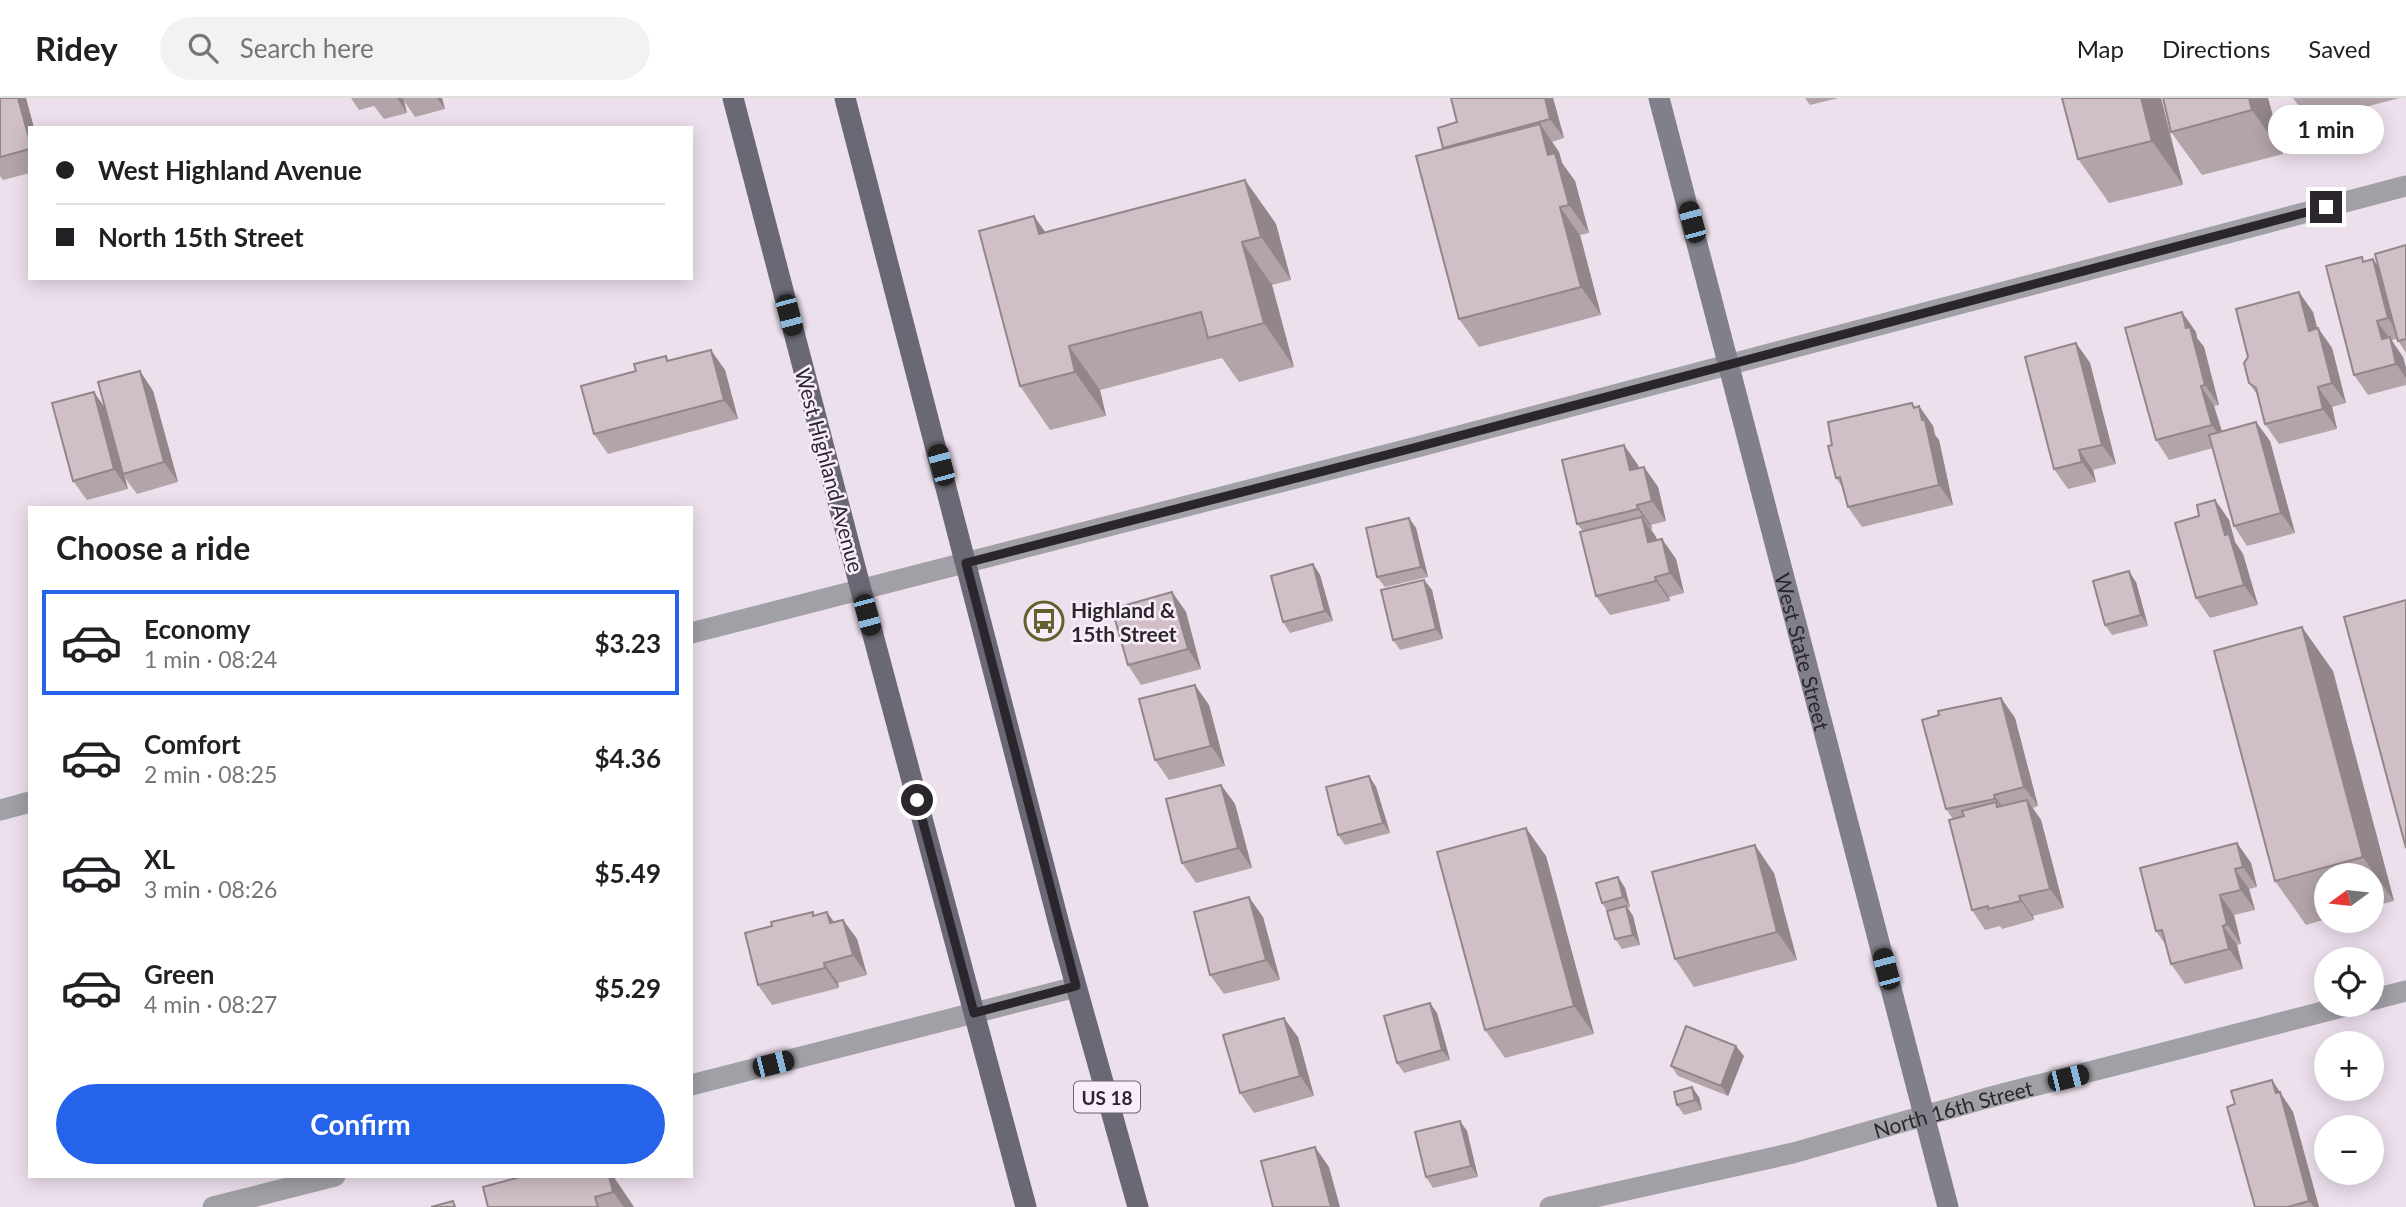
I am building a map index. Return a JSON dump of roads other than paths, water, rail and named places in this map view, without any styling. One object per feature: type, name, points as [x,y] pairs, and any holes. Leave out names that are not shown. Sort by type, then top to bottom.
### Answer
[{"type":"main road","name":"West Highland Avenue","points":[[733,98],[1026,1207]]},
{"type":"main road","name":"US 18","points":[[845,98],[1076,986],[1138,1207]]},
{"type":"street","name":"West State Street","points":[[1659,98],[1948,1207]]},
{"type":"street","points":[[693,632],[1417,447],[2406,186]]},
{"type":"street","points":[[0,810],[28,803]]},
{"type":"street","points":[[693,1084],[1076,986]]},
{"type":"street","points":[[2384,997],[2406,991]]},
{"type":"street","name":"North 16th Street","points":[[1550,1207],[1793,1153],[2314,1014]]},
{"type":"street","points":[[213,1207],[327,1178]]},
{"type":"place","name":"Highland & 15th Street","points":[[1044,621]]}]
